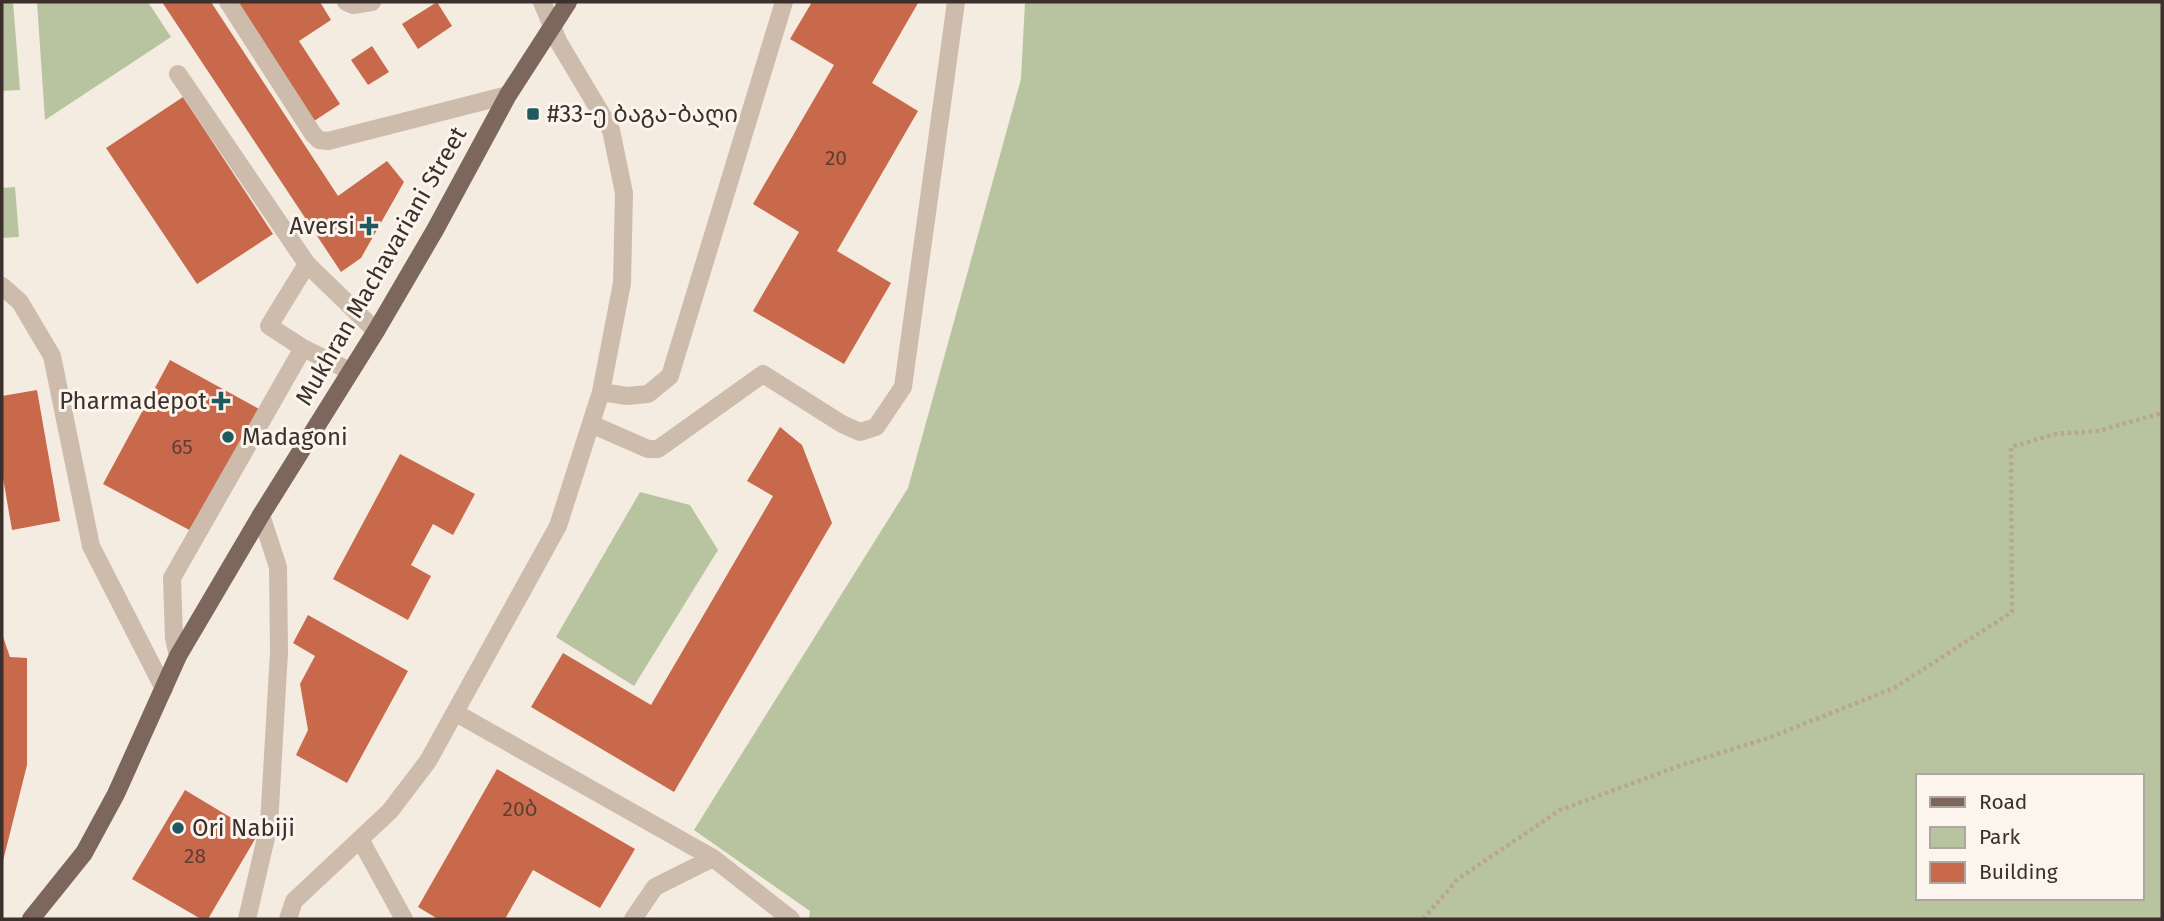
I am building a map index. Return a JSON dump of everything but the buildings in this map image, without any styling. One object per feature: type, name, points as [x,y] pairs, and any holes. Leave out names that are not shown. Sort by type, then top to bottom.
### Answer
[{"type":"main road","name":"Mukhran Machavariani Street","points":[[31,919],[84,853],[116,794],[178,656],[261,515],[376,331],[435,230],[508,95],[568,2]]},
{"type":"street","points":[[228,2],[319,140],[328,141],[508,95]]},
{"type":"street","points":[[346,2],[353,5],[372,2]]},
{"type":"street","points":[[288,919],[294,901],[390,811],[428,761],[558,526],[601,392],[622,283],[624,193],[611,130],[558,41],[542,2]]},
{"type":"street","points":[[601,392],[627,396],[648,394],[670,376],[784,2]]},
{"type":"street","points":[[591,424],[648,449],[658,449],[763,374],[842,424],[860,432],[876,427],[903,387],[956,2]]},
{"type":"street","points":[[178,74],[307,264],[376,331]]},
{"type":"street","points":[[307,264],[269,326],[303,348],[350,371]]},
{"type":"street","points":[[2,286],[20,303],[52,356],[91,546],[164,689]]},
{"type":"street","points":[[178,656],[174,638],[172,578],[303,348]]},
{"type":"street","points":[[247,919],[269,825],[279,652],[278,567],[261,515]]},
{"type":"street","points":[[456,713],[713,858],[791,919]]},
{"type":"street","points":[[360,839],[404,919]]},
{"type":"street","points":[[633,919],[654,887],[713,858]]},
{"type":"path","points":[[1423,919],[1458,879],[1560,810],[1682,765],[1771,737],[1894,688],[2012,612],[2011,447],[2055,434],[2098,431],[2162,413]]},
{"type":"green space","points":[[2,2],[13,2],[20,90],[2,91]]},
{"type":"green space","points":[[37,2],[148,2],[171,37],[45,120]]},
{"type":"green space","points":[[1025,2],[2162,2],[2162,919],[809,919],[810,911],[694,830],[908,488],[1021,79]]},
{"type":"green space","points":[[15,187],[19,237],[2,238],[2,188]]},
{"type":"green space","points":[[640,492],[690,505],[718,550],[634,686],[556,637]]},
{"type":"place","name":"#33-ე ბაგა-ბაღი","points":[[533,114]]},
{"type":"place","name":"Aversi","points":[[369,226]]},
{"type":"place","name":"Pharmadepot","points":[[221,401]]},
{"type":"place","name":"Madagoni","points":[[228,437]]},
{"type":"place","name":"Ori Nabiji","points":[[178,828]]}]
